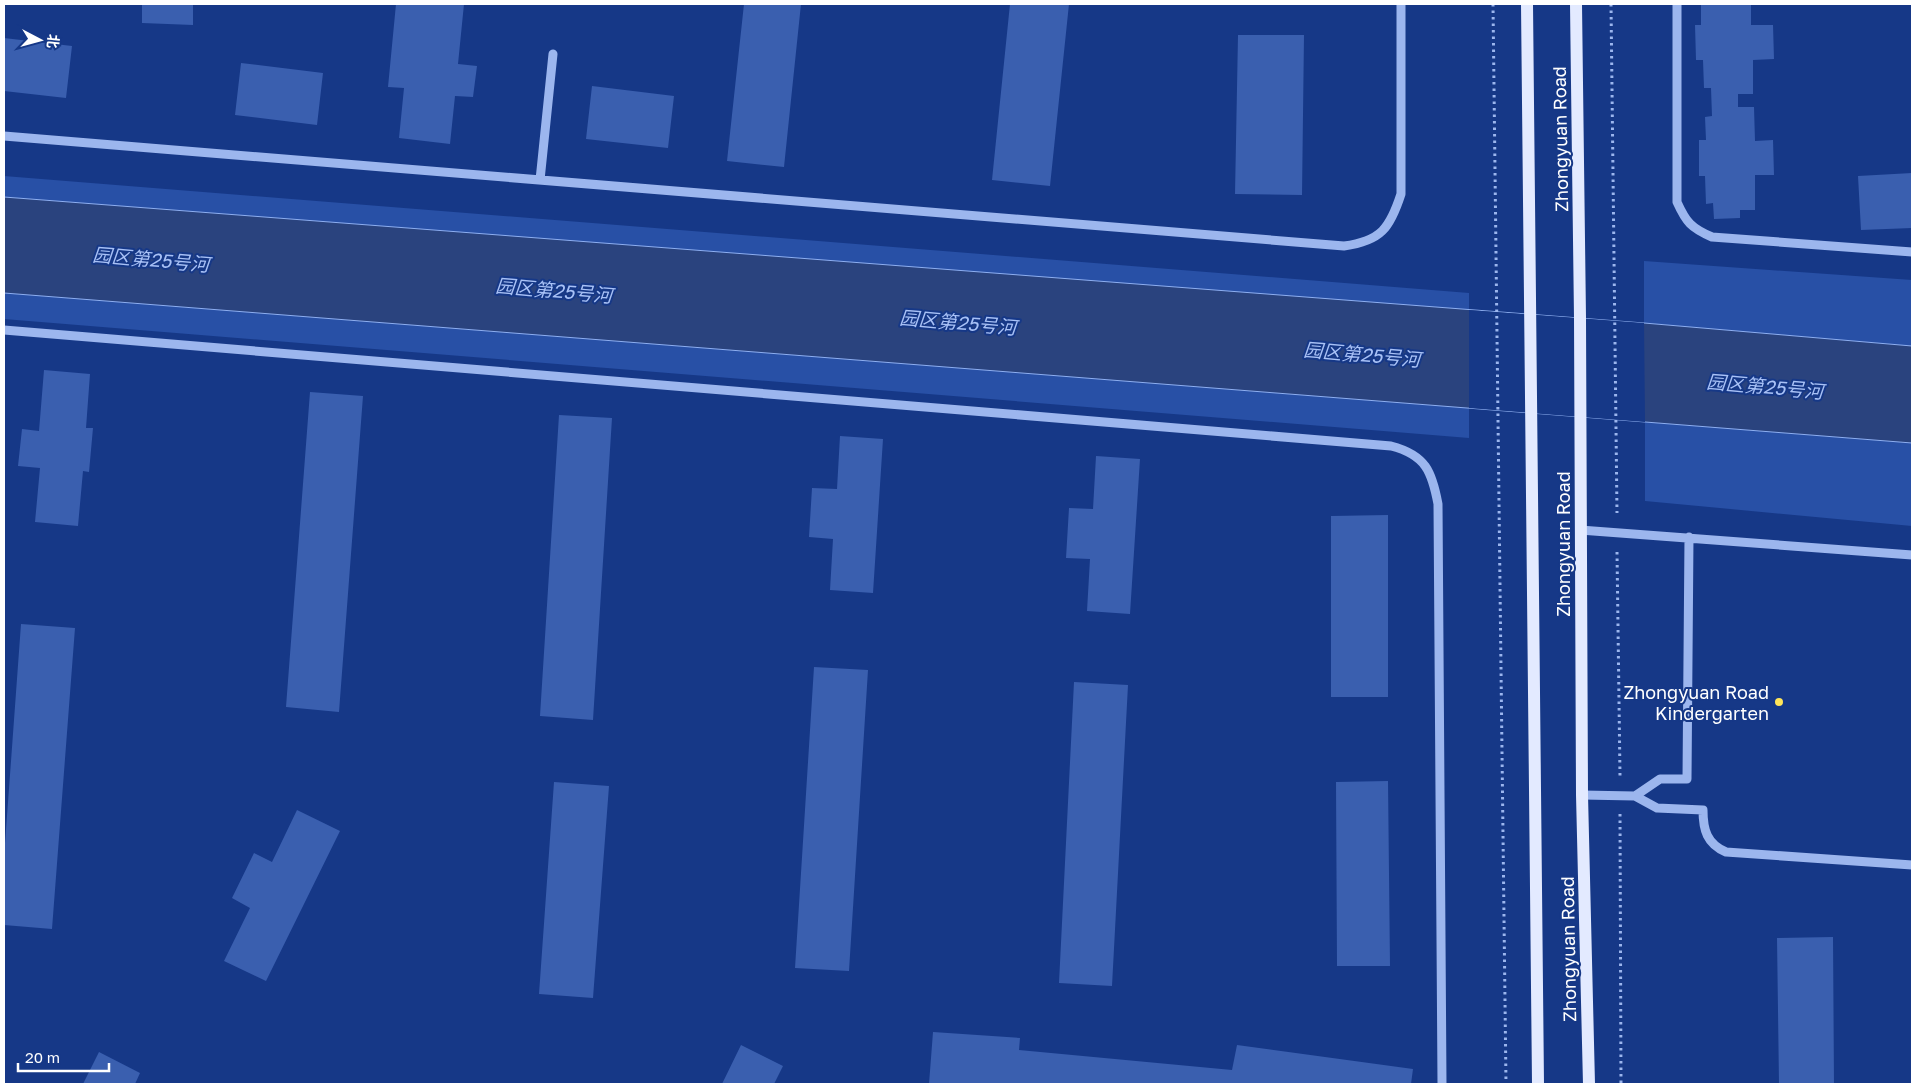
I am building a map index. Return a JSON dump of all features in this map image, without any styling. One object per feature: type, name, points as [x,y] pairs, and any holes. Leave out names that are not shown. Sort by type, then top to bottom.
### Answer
[{"type":"main road","name":"Zhongyuan Road","points":[[1527,4],[1533,413],[1538,1084]]},
{"type":"main road","name":"Zhongyuan Road","points":[[1576,4],[1581,417],[1582,795],[1589,1084]]},
{"type":"street","points":[[4,136],[1344,246],[1361,244],[1376,237],[1386,228],[1394,214],[1401,194],[1400,4]]},
{"type":"street","points":[[1677,4],[1677,202],[1684,218],[1696,230],[1712,237],[1912,252]]},
{"type":"street","points":[[540,180],[553,54]]},
{"type":"street","points":[[4,330],[1382,445],[1408,450],[1424,462],[1434,480],[1438,504],[1442,1084]]},
{"type":"street","points":[[1580,530],[1617,531],[1912,555]]},
{"type":"street","points":[[1635,796],[1660,779],[1688,779],[1689,537]]},
{"type":"street","points":[[1582,795],[1635,796],[1657,808],[1703,810],[1703,824],[1708,838],[1714,847],[1726,852],[1912,865]]},
{"type":"path","points":[[1493,4],[1506,1084]]},
{"type":"path","points":[[1610,4],[1620,796],[1621,1084]]},
{"type":"shaded area","points":[[4,176],[1469,293],[1469,310],[4,197]]},
{"type":"shaded area","points":[[1644,261],[1912,280],[1912,346],[1644,323]]},
{"type":"shaded area","points":[[4,293],[1469,408],[1469,438],[4,319]]},
{"type":"shaded area","points":[[1645,422],[1912,443],[1912,526],[1645,501]]},
{"type":"water","name":"园区第25号河","points":[[4,197],[1644,323],[1912,346],[1912,443],[4,293]]},
{"type":"pier","points":[[1469,310],[1644,323],[1645,422],[1469,408]]},
{"type":"building","points":[[142,4],[193,4],[193,25],[142,23]]},
{"type":"building","points":[[396,4],[464,4],[458,64],[477,66],[473,97],[455,96],[450,144],[399,138],[404,88],[388,87]]},
{"type":"building","points":[[744,4],[801,4],[784,167],[727,161]]},
{"type":"building","points":[[1010,4],[1069,4],[1050,186],[992,180]]},
{"type":"building","points":[[1701,4],[1751,4],[1751,25],[1773,25],[1774,59],[1753,60],[1753,94],[1738,94],[1738,107],[1754,107],[1755,141],[1773,140],[1774,175],[1755,175],[1755,210],[1740,210],[1740,218],[1714,219],[1713,203],[1706,204],[1705,176],[1699,176],[1699,140],[1706,140],[1705,117],[1712,116],[1711,88],[1704,88],[1703,60],[1696,60],[1695,25],[1701,25]]},
{"type":"building","points":[[1238,35],[1304,35],[1302,195],[1235,194]]},
{"type":"building","points":[[4,38],[72,46],[66,98],[4,91]]},
{"type":"building","points":[[241,63],[323,73],[317,125],[235,115]]},
{"type":"building","points":[[592,86],[674,96],[668,148],[586,139]]},
{"type":"building","points":[[1912,173],[1912,228],[1861,230],[1858,176]]},
{"type":"building","points":[[44,370],[90,374],[86,428],[93,428],[89,472],[83,471],[78,526],[35,522],[40,468],[18,466],[22,429],[39,431]]},
{"type":"building","points":[[310,392],[363,396],[339,712],[286,707]]},
{"type":"building","points":[[559,415],[612,418],[593,720],[540,716]]},
{"type":"building","points":[[840,436],[883,439],[873,593],[830,590],[833,539],[809,537],[812,488],[837,489]]},
{"type":"building","points":[[1096,456],[1140,459],[1130,614],[1087,611],[1090,559],[1066,558],[1069,508],[1093,509]]},
{"type":"building","points":[[1388,515],[1388,697],[1331,697],[1331,516]]},
{"type":"building","points":[[21,624],[75,628],[52,929],[4,925],[4,857]]},
{"type":"building","points":[[814,667],[868,670],[849,971],[795,968]]},
{"type":"building","points":[[1074,682],[1128,685],[1112,986],[1059,983]]},
{"type":"building","points":[[1388,781],[1390,966],[1337,966],[1336,782]]},
{"type":"building","points":[[554,782],[609,786],[593,998],[539,994]]},
{"type":"building","points":[[297,810],[340,831],[266,981],[224,961],[250,908],[232,898],[254,853],[272,862]]},
{"type":"building","points":[[1833,937],[1834,1084],[1779,1084],[1777,938]]},
{"type":"building","points":[[933,1032],[1020,1038],[1019,1050],[1232,1070],[1237,1045],[1413,1069],[1411,1084],[929,1084]]},
{"type":"building","points":[[741,1045],[783,1066],[774,1084],[722,1084]]},
{"type":"building","points":[[99,1052],[140,1073],[135,1084],[83,1084]]},
{"type":"place","name":"Zhongyuan Road Kindergarten","points":[[1779,702]]}]
